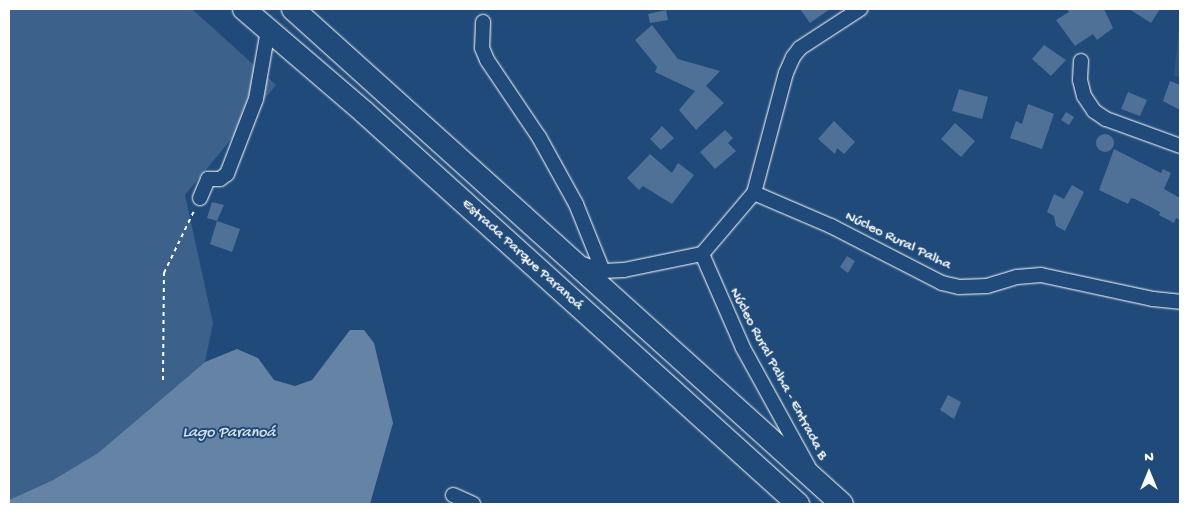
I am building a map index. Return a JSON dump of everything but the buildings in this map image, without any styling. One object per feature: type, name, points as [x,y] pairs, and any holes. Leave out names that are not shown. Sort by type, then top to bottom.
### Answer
[{"type":"main road","name":"Estrada Parque Paranoá","points":[[244,9],[364,112],[798,504]]},
{"type":"main road","name":"Estrada Parque Paranoá","points":[[293,9],[390,93],[569,260],[842,504]]},
{"type":"main road","points":[[364,112],[382,115],[388,112],[391,107],[390,93]]},
{"type":"street","points":[[569,260],[603,271],[653,265],[702,254],[754,193],[786,73],[793,57],[800,48],[860,9]]},
{"type":"street","points":[[482,22],[482,48],[487,60],[539,137],[576,204],[603,271]]},
{"type":"street","points":[[200,198],[208,179],[220,179],[227,174],[256,99],[268,30]]},
{"type":"street","points":[[1082,61],[1080,80],[1084,96],[1094,111],[1106,119],[1180,146]]},
{"type":"street","name":"Núcleo Rural Palha","points":[[754,193],[831,226],[942,283],[960,287],[987,286],[1017,277],[1041,275],[1180,302]]},
{"type":"street","name":"Núcleo Rural Palha - Entrada B","points":[[702,254],[743,348],[816,480]]},
{"type":"street","points":[[453,495],[473,504]]},
{"type":"path","points":[[163,380],[164,273],[200,198]]},
{"type":"shaded area","points":[[9,9],[192,9],[276,85],[185,195],[213,323],[205,362],[98,453],[53,480],[9,500]]},
{"type":"shaded area","points":[[1180,18],[1180,77],[1174,76]]},
{"type":"water","name":"Lago Paranoá","points":[[350,330],[364,330],[374,343],[393,423],[370,504],[9,504],[9,500],[53,480],[98,453],[205,362],[237,349],[258,358],[274,380],[295,386],[312,380]]}]
